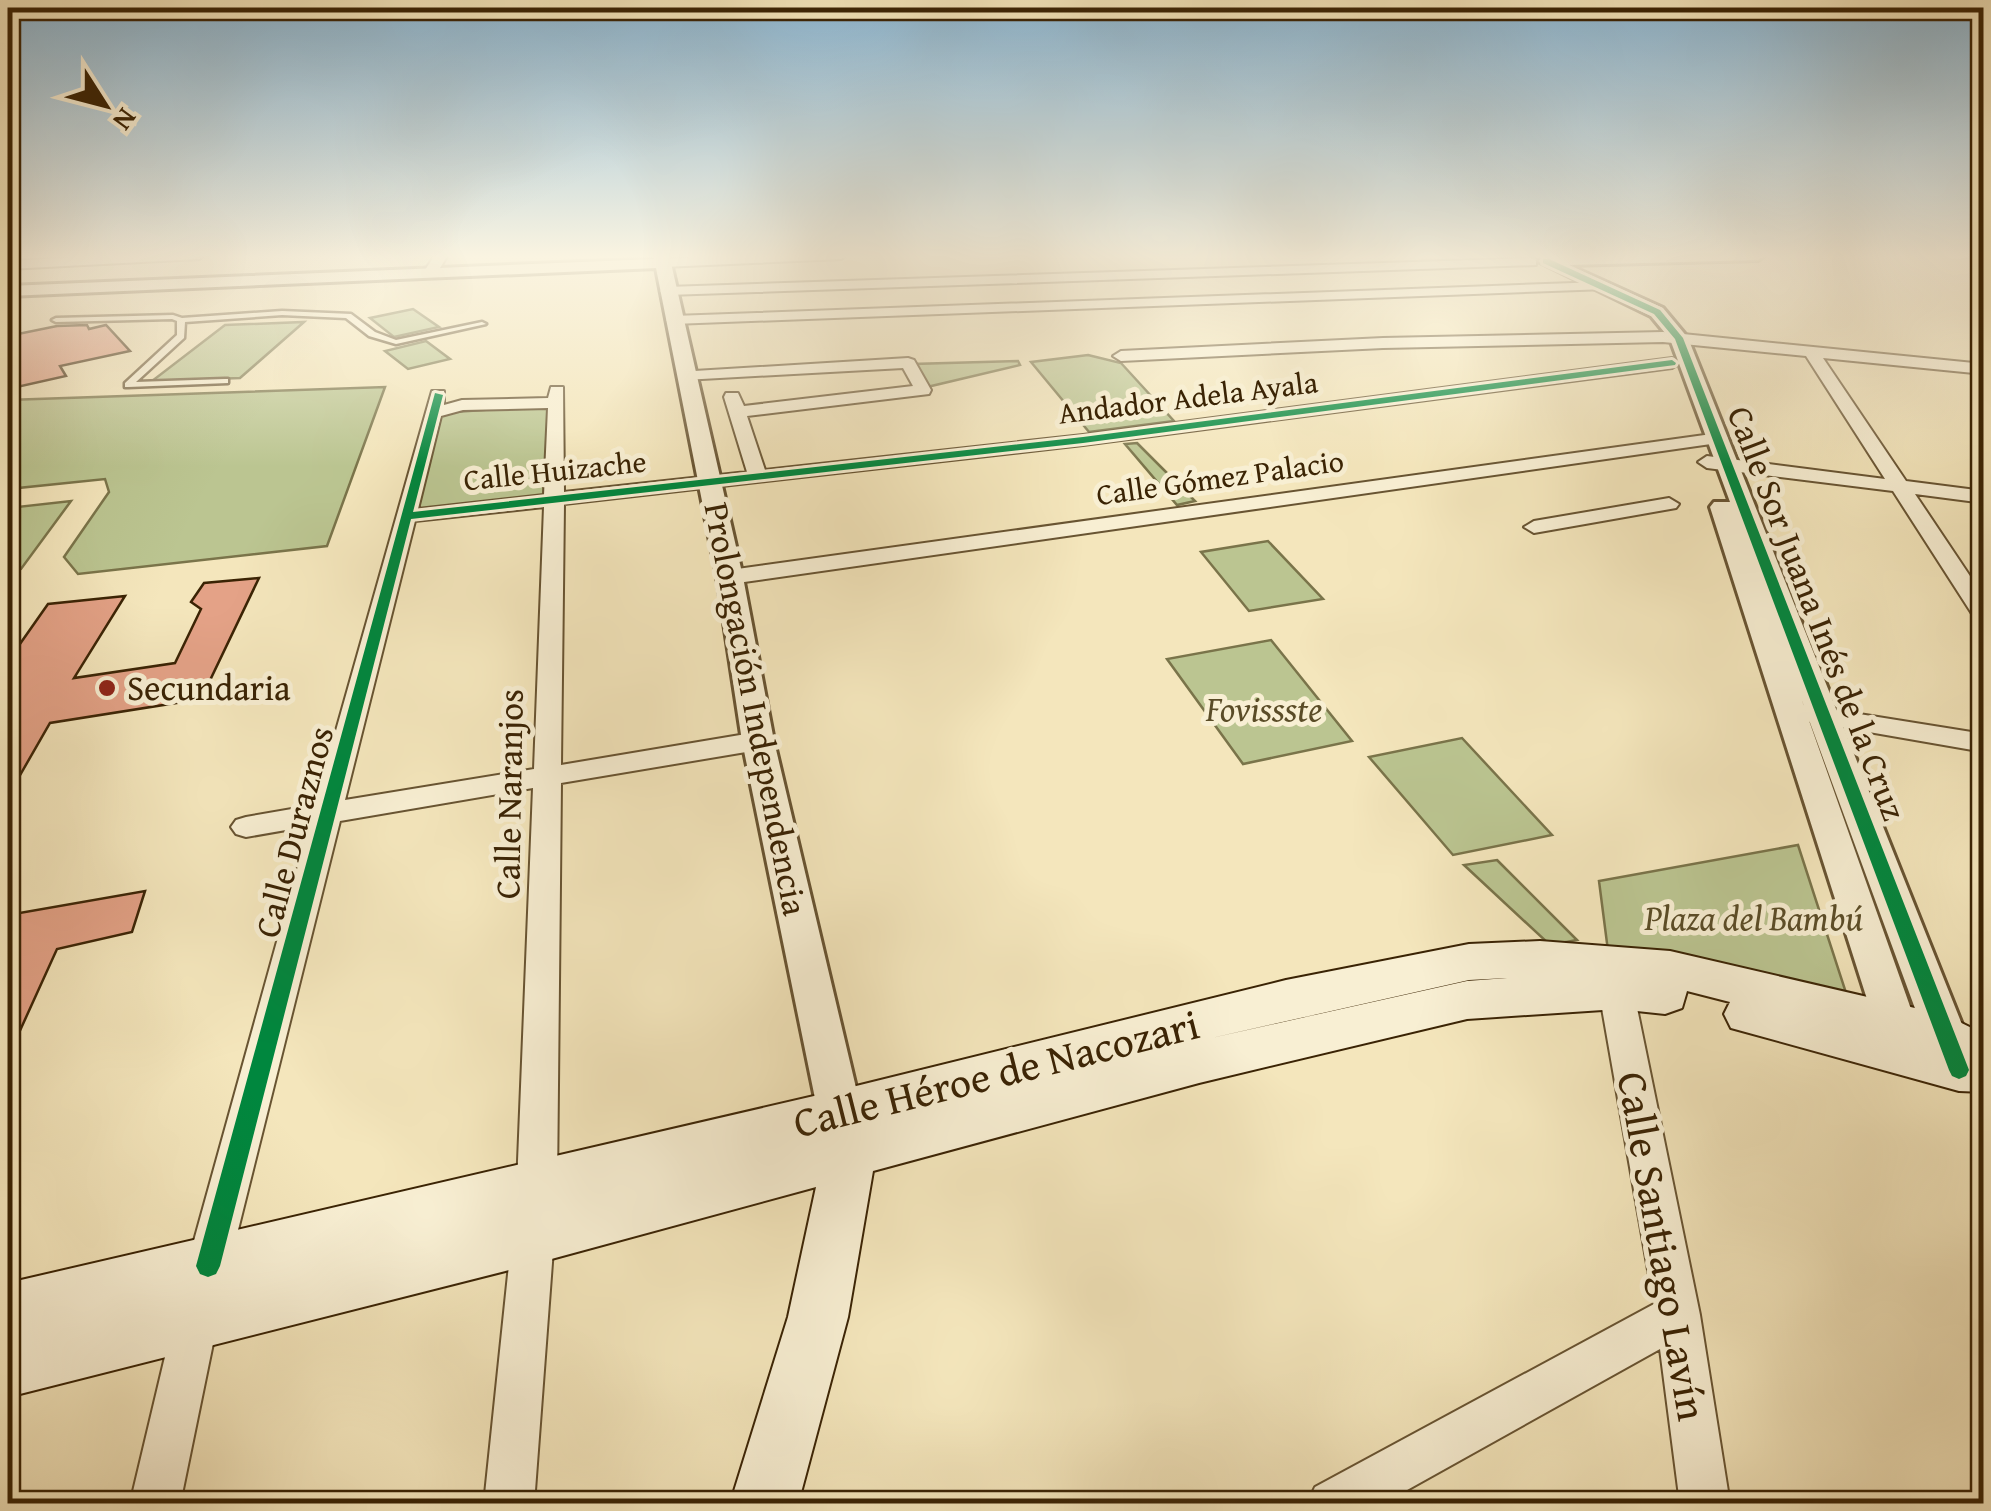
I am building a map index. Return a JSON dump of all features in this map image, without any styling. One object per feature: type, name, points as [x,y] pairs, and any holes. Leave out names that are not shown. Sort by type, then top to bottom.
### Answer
[{"type":"main road","name":"Calle Héroe de Nacozari","points":[[8,1366],[202,1293],[844,1134],[1199,1062],[1467,1000],[1614,976],[1664,994],[1945,1052]]},
{"type":"main road","points":[[764,1504],[818,1316],[844,1134]]},
{"type":"main road","name":"Calle Héroe de Nacozari","points":[[8,1313],[202,1293]]},
{"type":"street","name":"Prolongación Independencia","points":[[674,326],[730,577],[758,741],[844,1134]]},
{"type":"street","name":"Calle Sor Juana Inés de la Cruz","points":[[1663,326],[1713,452],[1794,636],[1945,1052]]},
{"type":"street","points":[[1121,356],[1383,343],[1672,346],[1811,351],[1984,369]]},
{"type":"street","name":"Andador Adela Ayala","points":[[710,482],[1138,433],[1672,346]]},
{"type":"street","points":[[1811,351],[1984,615]]},
{"type":"street","points":[[684,374],[908,362],[922,390],[737,412]]},
{"type":"street","points":[[1965,367],[1984,388]]},
{"type":"street","points":[[724,372],[758,477]]},
{"type":"street","name":"Calle Naranjos","points":[[436,404],[462,406],[557,397],[535,1211],[509,1504]]},
{"type":"street","name":"Calle Duraznos","points":[[155,1504],[202,1293],[436,404]]},
{"type":"street","name":"Calle Sor Juana Inés de la Cruz","points":[[1713,452],[1787,710],[1945,1052]]},
{"type":"street","name":"Calle Gómez Palacio","points":[[730,577],[1713,452],[1900,487],[1984,497]]},
{"type":"street","name":"Calle Huizache","points":[[407,516],[710,482]]},
{"type":"street","points":[[1534,527],[1669,504]]},
{"type":"street","points":[[1764,632],[1794,636]]},
{"type":"street","points":[[1787,710],[1984,743]]},
{"type":"street","points":[[246,827],[758,741]]},
{"type":"street","name":"Calle Santiago Lavín","points":[[1614,976],[1678,1316],[1705,1504]]},
{"type":"street","points":[[1332,1504],[1678,1316]]},
{"type":"lane","points":[[181,326],[181,336],[128,384],[225,382]]},
{"type":"lane","points":[[361,326],[396,342],[475,326]]},
{"type":"green space","points":[[224,326],[300,326],[240,378],[152,381]]},
{"type":"green space","points":[[379,326],[439,327],[394,337]]},
{"type":"green space","points":[[426,341],[450,359],[408,369],[385,351]]},
{"type":"green space","points":[[1088,355],[1121,363],[1174,421],[1089,432],[1031,362]]},
{"type":"green space","points":[[1018,361],[1020,365],[927,387],[913,364]]},
{"type":"green space","points":[[385,387],[327,546],[78,574],[64,557],[109,492],[105,479],[8,489],[8,400]]},
{"type":"green space","points":[[549,405],[543,501],[415,516],[442,413]]},
{"type":"green space","points":[[1137,443],[1195,501],[1177,505],[1125,444]]},
{"type":"green space","points":[[71,501],[21,569],[8,572],[8,508]]},
{"type":"green space","points":[[1268,541],[1323,599],[1249,611],[1201,552]]},
{"type":"green space","name":"Fovissste","points":[[1271,640],[1352,741],[1243,764],[1167,659]]},
{"type":"green space","points":[[1462,738],[1552,835],[1453,855],[1369,757]]},
{"type":"green space","name":"Plaza del Bambú","points":[[1798,845],[1849,1002],[1608,951],[1599,881]]},
{"type":"green space","points":[[1497,860],[1577,940],[1550,945],[1464,865]]},
{"type":"building","points":[[57,326],[87,326],[89,329],[106,326],[130,351],[60,366],[66,376],[8,389],[8,336]]},
{"type":"building","name":"Secundaria","points":[[259,578],[201,699],[50,723],[8,796],[8,661],[48,604],[125,596],[74,678],[175,663],[201,609],[191,602],[204,583]]},
{"type":"building","points":[[145,891],[132,932],[57,949],[8,1057],[8,915]]},
{"type":"cycle path","points":[[1668,326],[1679,338],[1959,1070]]},
{"type":"cycle path","points":[[407,516],[1083,440],[1672,363]]},
{"type":"cycle path","points":[[208,1266],[438,395]]},
{"type":"place","name":"Secundaria","points":[[107,688]]}]
